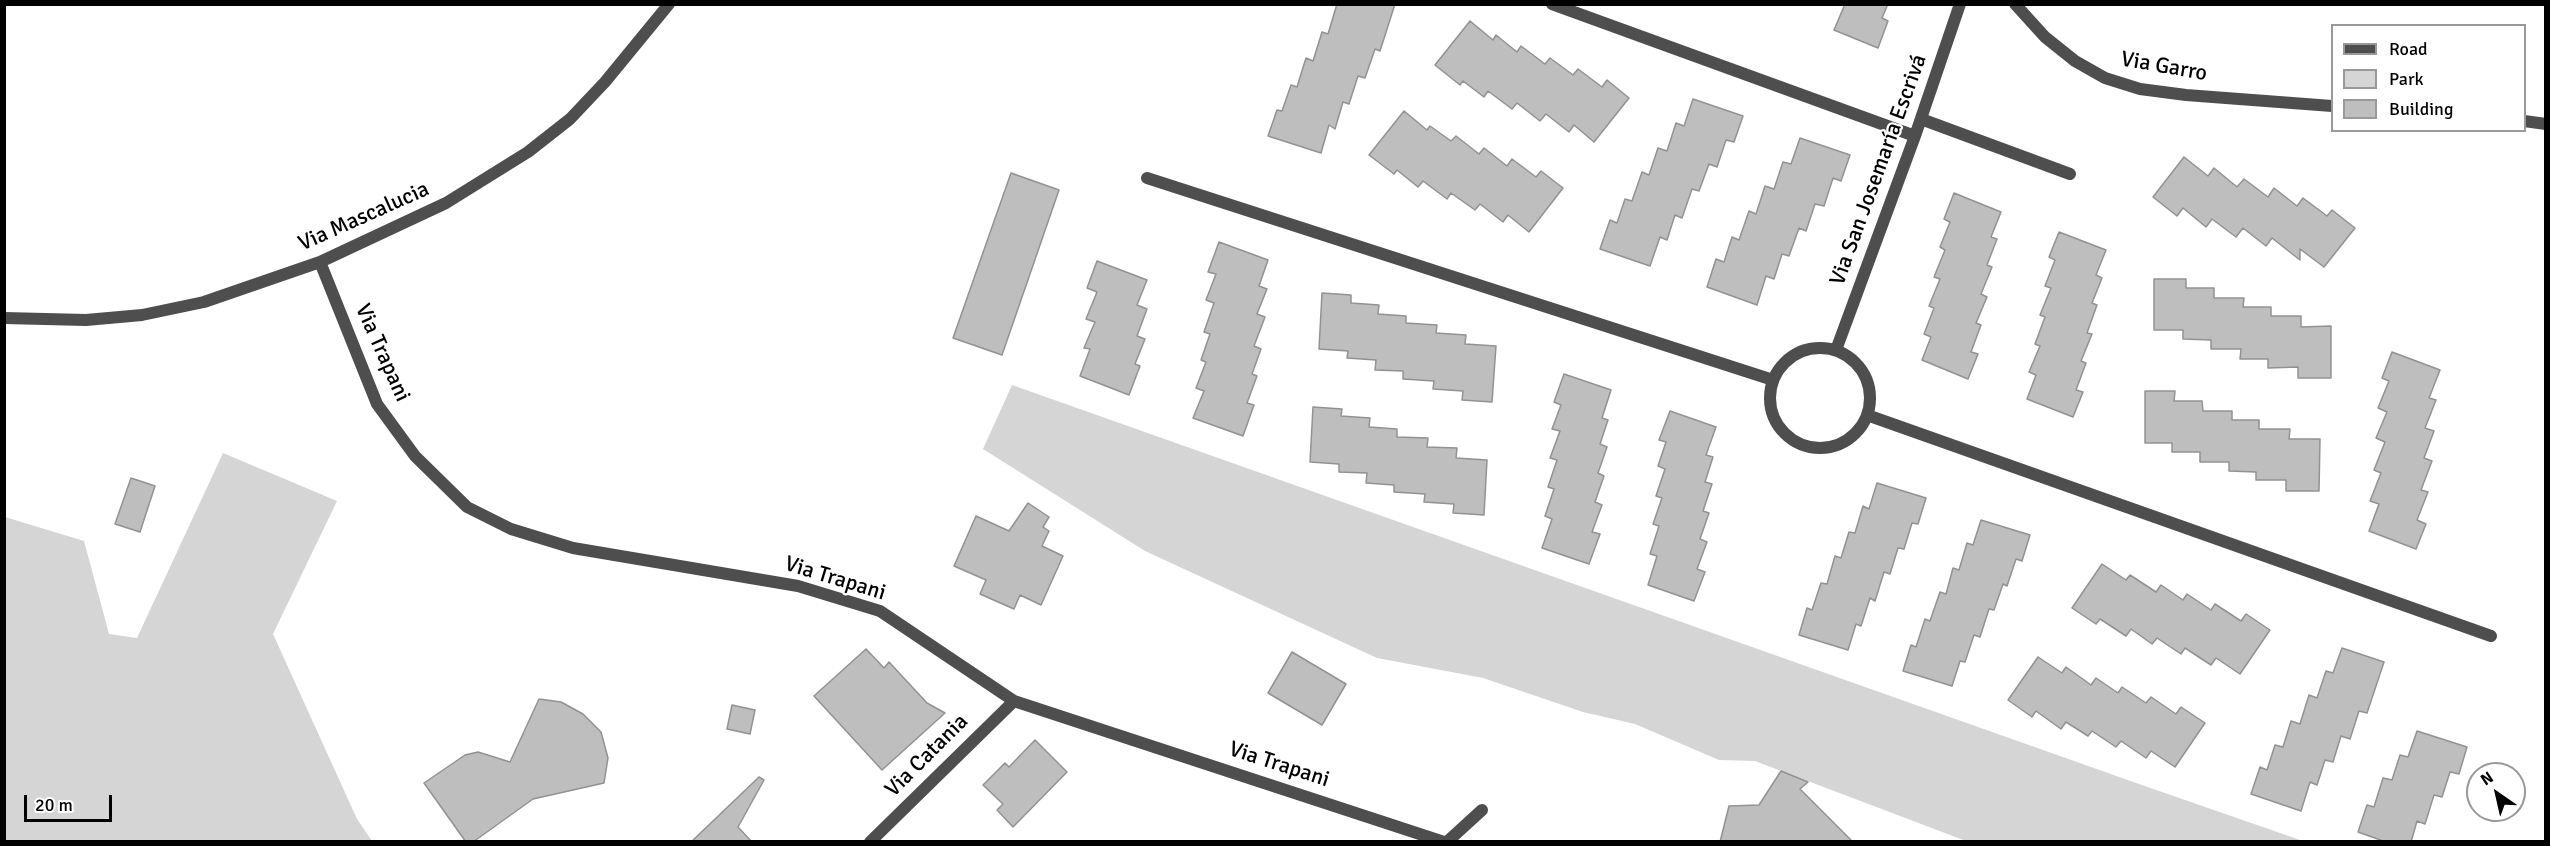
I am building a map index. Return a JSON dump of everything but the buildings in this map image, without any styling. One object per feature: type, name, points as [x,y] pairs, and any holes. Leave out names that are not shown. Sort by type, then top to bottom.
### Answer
[{"type":"street","name":"Via Mascalucia","points":[[4,318],[86,321],[142,315],[204,302],[320,262],[446,203],[528,152],[570,119],[605,82],[669,4]]},
{"type":"street","points":[[1552,4],[1915,136]]},
{"type":"street","name":"Via San Josemaría Escrivá","points":[[1836,350],[1915,136],[1960,4]]},
{"type":"street","name":"Via Garro","points":[[2015,4],[2045,37],[2075,61],[2105,78],[2140,89],[2186,95],[2331,106]]},
{"type":"street","points":[[1921,119],[2070,174]]},
{"type":"street","points":[[2526,121],[2546,124]]},
{"type":"street","points":[[1147,178],[1773,380]]},
{"type":"street","name":"Via Trapani","points":[[320,262],[377,404],[416,456],[467,507],[511,530],[573,548],[798,586],[880,611],[1014,701],[1446,842]]},
{"type":"street","points":[[1810,348],[1836,350],[1853,360],[1865,376],[1870,395],[1867,415],[1862,426],[1846,442],[1824,449],[1802,446],[1783,433],[1771,413],[1769,402],[1773,380],[1788,359],[1798,352],[1810,348]]},
{"type":"street","points":[[1867,415],[2491,636]]},
{"type":"street","name":"Via Catania","points":[[870,842],[1014,701]]},
{"type":"street","points":[[1446,842],[1482,810]]},
{"type":"green space","points":[[1012,385],[2303,841],[1966,841],[1755,761],[1719,760],[1635,724],[1583,712],[1483,678],[1377,658],[1145,551],[983,449]]},
{"type":"green space","points":[[223,453],[337,501],[273,634],[357,819],[372,841],[5,841],[5,517],[84,541],[109,634],[137,638]]}]
